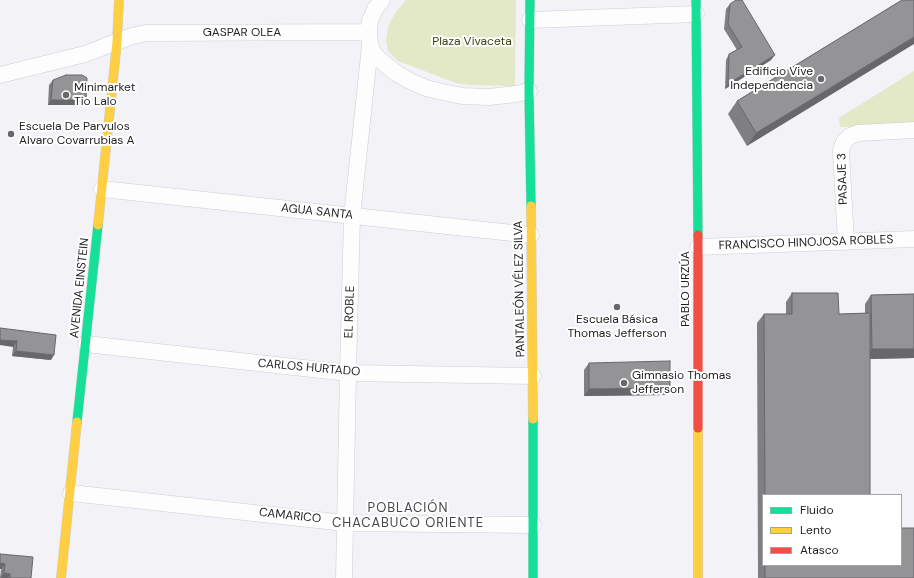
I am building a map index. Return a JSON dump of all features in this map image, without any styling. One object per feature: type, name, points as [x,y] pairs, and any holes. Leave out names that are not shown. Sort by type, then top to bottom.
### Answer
[{"type":"street","name":"AVENIDA EINSTEIN","points":[[61,578],[117,42],[119,0]]},
{"type":"street","points":[[382,0],[372,16],[370,39],[372,50],[379,59],[396,73],[431,90],[462,96],[479,97],[509,95],[529,91]]},
{"type":"street","name":"PANTALEÓN VÉLEZ SILVA","points":[[530,0],[529,91],[533,376],[533,578]]},
{"type":"street","points":[[530,20],[696,7]]},
{"type":"street","name":"PABLO URZÚA","points":[[696,7],[698,578]]},
{"type":"street","name":"GASPAR OLEA","points":[[0,75],[85,54],[132,36],[146,33],[370,39]]},
{"type":"street","name":"EL ROBLE","points":[[344,578],[352,216],[370,39]]},
{"type":"street","name":"PASAJE 3","points":[[846,242],[841,152],[844,142],[850,136],[858,133],[914,130]]},
{"type":"street","name":"AGUA SANTA","points":[[102,189],[531,235]]},
{"type":"street","name":"FRANCISCO HINOJOSA ROBLES","points":[[698,247],[914,239]]},
{"type":"street","name":"CARLOS HURTADO","points":[[86,344],[348,373],[533,376]]},
{"type":"street","name":"CAMARICO","points":[[71,493],[345,523],[533,525]]},
{"type":"green space","name":"Plaza Vivaceta","points":[[406,0],[516,0],[515,86],[470,85],[456,83],[398,61],[388,51],[386,41],[388,27],[395,13]]},
{"type":"green space","points":[[914,71],[914,124],[840,127],[839,118]]},
{"type":"building","points":[[736,0],[742,0],[775,55],[728,84],[729,54],[742,47],[728,24],[730,4]]},
{"type":"building","name":"Edificio Vive Independencia","points":[[902,0],[914,0],[914,37],[756,133],[737,101]]},
{"type":"building","name":"Minimarket Tio Lalo","points":[[66,75],[82,75],[87,78],[86,100],[51,100],[53,80]]},
{"type":"building","points":[[792,293],[838,293],[839,314],[870,313],[870,494],[765,494],[764,314],[792,314]]},
{"type":"building","points":[[914,294],[914,349],[872,349],[871,295]]},
{"type":"building","points":[[0,328],[56,335],[54,355],[16,351],[17,341],[0,340]]},
{"type":"building","name":"Gimnasio Thomas Jefferson","points":[[670,361],[670,388],[589,389],[589,363]]},
{"type":"building","points":[[902,528],[914,528],[914,578],[765,578],[765,566],[902,566]]},
{"type":"building","points":[[0,554],[33,557],[31,578],[10,578],[10,574],[4,573],[5,564],[0,563]]},
{"type":"traffic: fast","points":[[530,0],[529,91],[531,206]]},
{"type":"traffic: fast","points":[[696,0],[698,235]]},
{"type":"traffic: fast","points":[[77,422],[98,225]]},
{"type":"traffic: fast","points":[[533,419],[533,578]]},
{"type":"traffic: slow","points":[[98,225],[117,42],[119,0]]},
{"type":"traffic: slow","points":[[531,206],[533,419]]},
{"type":"traffic: slow","points":[[61,578],[77,422]]},
{"type":"traffic: slow","points":[[698,428],[698,578]]},
{"type":"traffic: jam","points":[[698,235],[698,428]]},
{"type":"place","name":"Edificio Vive Independencia","points":[[821,79]]},
{"type":"place","name":"Minimarket Tio Lalo","points":[[66,95]]},
{"type":"place","name":"Escuela De Parvulos Alvaro Covarrubias A","points":[[11,134]]},
{"type":"place","name":"Escuela Básica Thomas Jefferson","points":[[617,307]]},
{"type":"place","name":"Gimnasio Thomas Jefferson","points":[[624,383]]},
{"type":"district","name":"POBLACIÓN CHACABUCO ORIENTE","points":[[408,516]]}]
